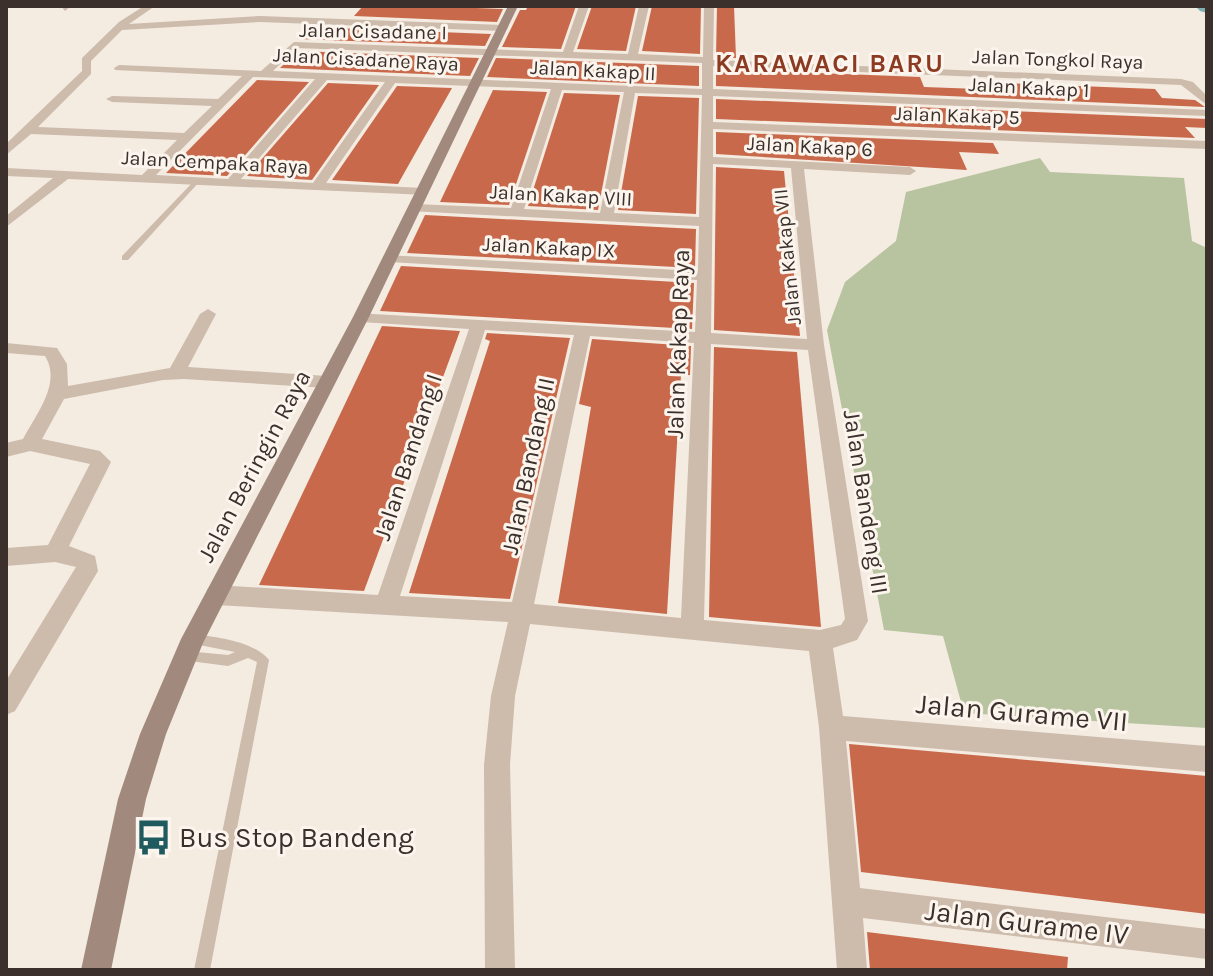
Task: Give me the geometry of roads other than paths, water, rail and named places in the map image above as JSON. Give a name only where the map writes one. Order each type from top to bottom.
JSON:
[{"type":"street","points":[[6,151],[87,72],[86,60],[119,27],[150,6]]},
{"type":"street","name":"Jalan Beringin Raya","points":[[96,970],[132,799],[153,734],[190,647],[361,317],[513,6]]},
{"type":"street","points":[[567,55],[584,6]]},
{"type":"street","points":[[632,57],[644,6]]},
{"type":"street","name":"Jalan Kakap Raya","points":[[692,630],[705,276],[709,6]]},
{"type":"street","points":[[119,27],[260,19],[503,28]]},
{"type":"street","points":[[286,32],[294,21]]},
{"type":"street","points":[[278,44],[294,45]]},
{"type":"street","name":"Jalan Cisadane I","points":[[145,179],[222,103],[294,45],[492,52]]},
{"type":"street","name":"Jalan Tongkol Raya","points":[[492,52],[1181,82],[1189,84],[1204,96]]},
{"type":"street","name":"Jalan Cisadane Raya","points":[[119,68],[477,82]]},
{"type":"street","points":[[920,73],[950,136]]},
{"type":"street","points":[[232,182],[325,75]]},
{"type":"street","points":[[317,187],[393,78]]},
{"type":"street","name":"Jalan Kakap II","points":[[477,82],[706,93]]},
{"type":"street","points":[[516,213],[558,86]]},
{"type":"street","points":[[606,218],[630,89]]},
{"type":"street","name":"Jalan Kakap 1","points":[[706,93],[1207,113]]},
{"type":"street","points":[[112,99],[222,103]]},
{"type":"street","name":"Jalan Kakap 5","points":[[706,125],[1207,145]]},
{"type":"street","points":[[29,130],[186,137]]},
{"type":"street","name":"Jalan Kakap 6","points":[[707,160],[910,171]]},
{"type":"street","name":"Jalan Kakap VII","points":[[797,165],[816,345]]},
{"type":"street","name":"Jalan Cempaka Raya","points":[[6,172],[317,187],[418,200]]},
{"type":"street","points":[[6,223],[65,175]]},
{"type":"street","name":"Jalan Kakap VIII","points":[[418,200],[516,213],[706,222]]},
{"type":"street","name":"Jalan Kakap IX","points":[[390,258],[705,276]]},
{"type":"street","points":[[176,373],[208,314]]},
{"type":"street","points":[[361,317],[816,345]]},
{"type":"street","name":"Jalan Bandang I","points":[[385,606],[479,324]]},
{"type":"street","name":"Jalan Bandang II","points":[[500,970],[494,788],[503,696],[524,613],[583,330]]},
{"type":"street","name":"Jalan Bandeng III","points":[[816,345],[857,621],[849,633],[820,641]]},
{"type":"street","points":[[6,348],[48,350],[57,355],[60,360],[59,394]]},
{"type":"street","points":[[30,444],[52,400],[59,394],[176,373],[327,382]]},
{"type":"street","points":[[6,450],[30,444],[93,456],[101,462],[55,553]]},
{"type":"street","points":[[6,557],[55,553],[87,562],[87,571],[6,703]]},
{"type":"street","points":[[216,595],[524,613],[820,641],[832,727],[852,970]]},
{"type":"street","name":"Jalan Gurame VII","points":[[832,727],[1207,759]]},
{"type":"street","name":"Jalan Gurame IV","points":[[847,901],[1207,944]]},
{"type":"lane","points":[[125,258],[197,181]]},
{"type":"lane","points":[[190,647],[237,645],[246,653],[263,660],[202,970]]},
{"type":"lane","points":[[190,647],[228,661],[246,653]]},
{"type":"place","name":"Bus Stop Bandeng","points":[[153,837]]},
{"type":"district","name":"KARAWACI BARU","points":[[830,63]]}]
